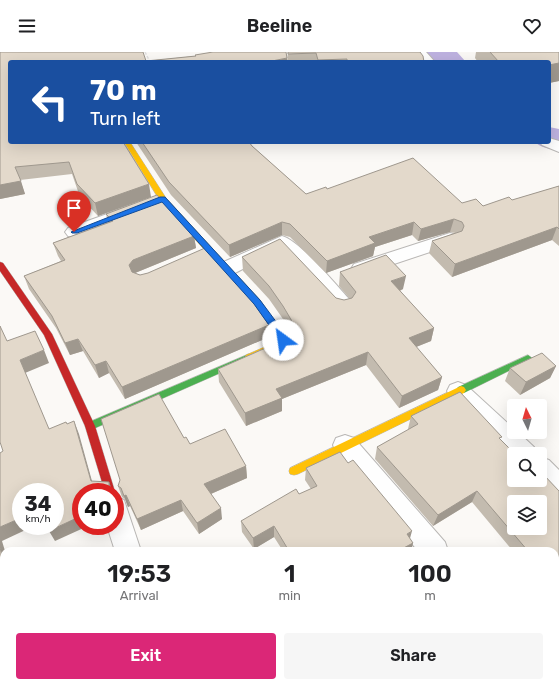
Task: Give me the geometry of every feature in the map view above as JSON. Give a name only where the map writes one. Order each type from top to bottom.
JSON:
[{"type":"street","points":[[418,52],[426,60]]},
{"type":"street","points":[[90,426],[280,344],[283,340],[257,302],[226,269],[201,254],[151,183],[128,144]]},
{"type":"street","points":[[74,232],[163,199]]},
{"type":"street","points":[[226,269],[277,237],[302,260],[335,279],[343,305]]},
{"type":"street","points":[[335,279],[387,259],[450,239]]},
{"type":"street","points":[[0,265],[48,334],[90,426],[107,483]]},
{"type":"street","points":[[294,471],[345,445],[528,358]]},
{"type":"street","points":[[458,391],[518,447]]},
{"type":"street","points":[[345,445],[432,547]]},
{"type":"street","points":[[547,475],[559,486]]},
{"type":"street","points":[[123,535],[127,547]]},
{"type":"building","points":[[0,52],[143,52],[146,60],[8,60],[8,144],[124,144],[149,184],[95,203],[77,184],[69,162],[15,167],[21,181],[0,185]]},
{"type":"building","points":[[213,52],[286,52],[287,58],[277,60],[156,60],[196,56],[195,55]]},
{"type":"building","points":[[288,52],[420,52],[424,60],[318,60],[316,53],[288,54]]},
{"type":"building","points":[[490,52],[559,52],[559,63],[551,65],[551,60],[497,60]]},
{"type":"building","points":[[143,144],[250,144],[306,194],[326,187],[327,189],[413,158],[462,203],[476,199],[483,206],[509,197],[512,200],[559,186],[559,229],[557,227],[455,264],[432,241],[462,231],[464,226],[462,222],[454,219],[421,229],[414,222],[369,237],[375,243],[327,261],[290,224],[282,222],[229,245],[169,182]]},
{"type":"building","points":[[157,195],[194,236],[133,260],[129,265],[132,272],[140,275],[148,273],[205,248],[248,295],[269,325],[122,387],[106,361],[95,365],[78,339],[65,343],[52,316],[24,276],[65,260],[53,243],[113,221],[106,214]]},
{"type":"building","points":[[280,239],[336,298],[344,300],[352,298],[356,292],[340,272],[386,255],[406,276],[391,281],[434,328],[409,338],[442,377],[402,396],[368,352],[276,389],[282,398],[245,413],[218,369],[286,339],[296,328],[269,286],[242,257]]},
{"type":"building","points":[[0,326],[7,341],[35,331],[44,350],[20,360],[49,429],[66,422],[67,424],[74,421],[91,481],[109,483],[72,483],[72,520],[64,524],[64,483],[12,483],[12,522],[0,527],[0,453],[3,451],[0,442]]},
{"type":"building","points":[[542,353],[556,366],[526,382],[510,368]]},
{"type":"building","points":[[460,392],[502,437],[499,438],[508,447],[507,487],[547,487],[547,478],[559,491],[559,547],[525,547],[514,535],[547,535],[547,495],[507,495],[507,526],[477,491],[438,515],[377,447],[418,424],[411,416]]},
{"type":"building","points":[[159,394],[184,438],[186,437],[190,444],[225,429],[246,466],[204,484],[221,508],[197,523],[181,500],[137,519],[126,495],[124,496],[124,483],[119,483],[120,480],[101,419]]},
{"type":"building","points":[[340,452],[348,463],[353,460],[412,531],[407,534],[413,543],[406,547],[287,547],[274,526],[253,538],[241,521],[296,489],[299,494],[317,486],[306,468]]},
{"type":"waterway","points":[[440,52],[449,60]]},
{"type":"waterway","points":[[551,138],[559,141]]},
{"type":"traffic: fast","points":[[90,426],[249,357]]},
{"type":"traffic: fast","points":[[461,390],[528,358]]},
{"type":"traffic: slow","points":[[128,144],[163,199],[257,302],[283,340],[277,345],[249,357]]},
{"type":"traffic: slow","points":[[294,471],[461,390]]},
{"type":"traffic: jam","points":[[0,265],[48,334],[90,426],[107,483]]},
{"type":"route","points":[[74,232],[163,199],[257,302],[283,340]]}]
